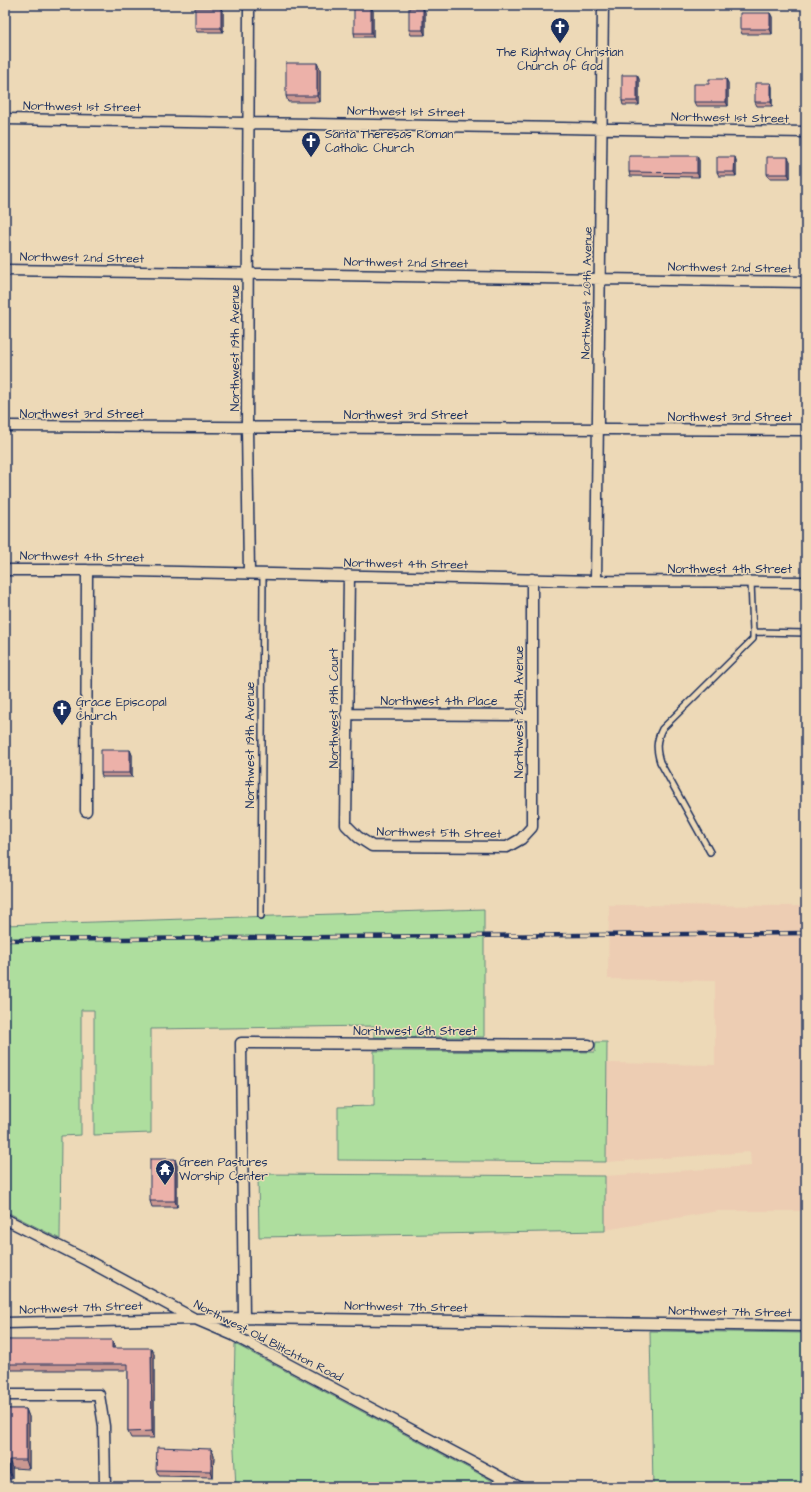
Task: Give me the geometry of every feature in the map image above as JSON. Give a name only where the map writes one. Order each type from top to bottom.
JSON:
[{"type":"street","name":"Northwest 19th Avenue","points":[[249,5],[249,573]]},
{"type":"street","name":"Northwest 20th Avenue","points":[[596,581],[603,5]]},
{"type":"street","name":"Northwest 1st Street","points":[[5,119],[806,132]]},
{"type":"street","name":"Northwest 2nd Street","points":[[5,270],[806,282]]},
{"type":"street","name":"Northwest 3rd Street","points":[[5,426],[806,430]]},
{"type":"street","name":"Northwest 4th Street","points":[[5,570],[249,573],[596,581],[806,582]]},
{"type":"street","points":[[86,811],[87,570]]},
{"type":"street","name":"Northwest 19th Court","points":[[349,575],[346,714],[346,824],[358,837]]},
{"type":"street","name":"Northwest 20th Avenue","points":[[521,840],[532,827],[532,579]]},
{"type":"street","name":"Northwest 4th Place","points":[[346,714],[532,715]]},
{"type":"street","name":"Northwest 5th Street","points":[[358,837],[372,846],[507,847],[521,840]]},
{"type":"street","name":"Northwest 6th Street","points":[[244,1318],[241,1044],[590,1045]]},
{"type":"street","name":"Northwest Old Blitchton Road","points":[[5,1219],[88,1261],[193,1318],[233,1335],[519,1487]]},
{"type":"street","points":[[233,1335],[244,1318]]},
{"type":"street","name":"Northwest 7th Street","points":[[5,1323],[244,1318],[806,1326]]},
{"type":"street","points":[[5,1395],[99,1395],[104,1426],[105,1487]]},
{"type":"lane","name":"Northwest 19th Avenue","points":[[262,916],[263,574]]},
{"type":"lane","points":[[710,852],[660,762],[657,751],[657,739],[662,729],[753,639],[751,582]]},
{"type":"lane","points":[[753,632],[806,633]]},
{"type":"shaded area","points":[[609,905],[806,906],[806,1211],[718,1211],[605,1230],[605,1176],[751,1166],[750,1152],[606,1162],[607,1063],[715,1065],[715,981],[608,979]]},
{"type":"green space","points":[[484,909],[484,1037],[374,1037],[374,1026],[151,1029],[151,1133],[94,1135],[94,1010],[81,1010],[81,1135],[61,1136],[60,1239],[5,1211],[5,925]]},
{"type":"green space","points":[[596,1042],[607,1042],[606,1162],[338,1160],[338,1107],[374,1106],[374,1051],[595,1052]]},
{"type":"green space","points":[[258,1174],[605,1176],[605,1231],[259,1237]]},
{"type":"green space","points":[[650,1331],[806,1333],[806,1487],[653,1487]]},
{"type":"green space","points":[[235,1344],[504,1487],[236,1487],[233,1431]]},
{"type":"building","points":[[354,7],[371,7],[371,33],[354,33]]},
{"type":"building","points":[[195,8],[221,8],[221,28],[195,28]]},
{"type":"building","points":[[409,8],[423,8],[423,30],[409,30]]},
{"type":"building","points":[[740,13],[770,13],[770,29],[740,29]]},
{"type":"building","points":[[286,63],[317,63],[317,96],[286,96]]},
{"type":"building","points":[[622,75],[637,75],[637,101],[622,101]]},
{"type":"building","points":[[709,79],[726,79],[726,102],[694,102],[694,84],[709,84]]},
{"type":"building","points":[[755,83],[771,83],[771,102],[755,102]]},
{"type":"building","points":[[629,156],[697,156],[697,173],[629,172]]},
{"type":"building","points":[[717,157],[735,157],[734,172],[717,172]]},
{"type":"building","points":[[767,157],[788,157],[788,174],[767,174]]},
{"type":"building","points":[[101,750],[130,750],[130,773],[101,773]]},
{"type":"building","name":"Green Pastures Worship Center","points":[[150,1159],[175,1159],[175,1201],[150,1201]]},
{"type":"building","points":[[5,1340],[112,1340],[112,1348],[151,1348],[152,1431],[128,1432],[128,1364],[5,1364]]},
{"type":"building","points":[[5,1409],[26,1409],[26,1460],[9,1460],[9,1471],[5,1471]]},
{"type":"building","points":[[157,1447],[211,1449],[211,1471],[156,1470]]},
{"type":"railway","points":[[5,940],[806,933]]},
{"type":"place","name":"The Rightway Christian Church of God","points":[[560,44]]},
{"type":"place","name":"Santa Theresas Roman Catholic Church","points":[[311,158]]},
{"type":"place","name":"Grace Episcopal Church","points":[[62,726]]},
{"type":"place","name":"Green Pastures Worship Center","points":[[165,1186]]}]
